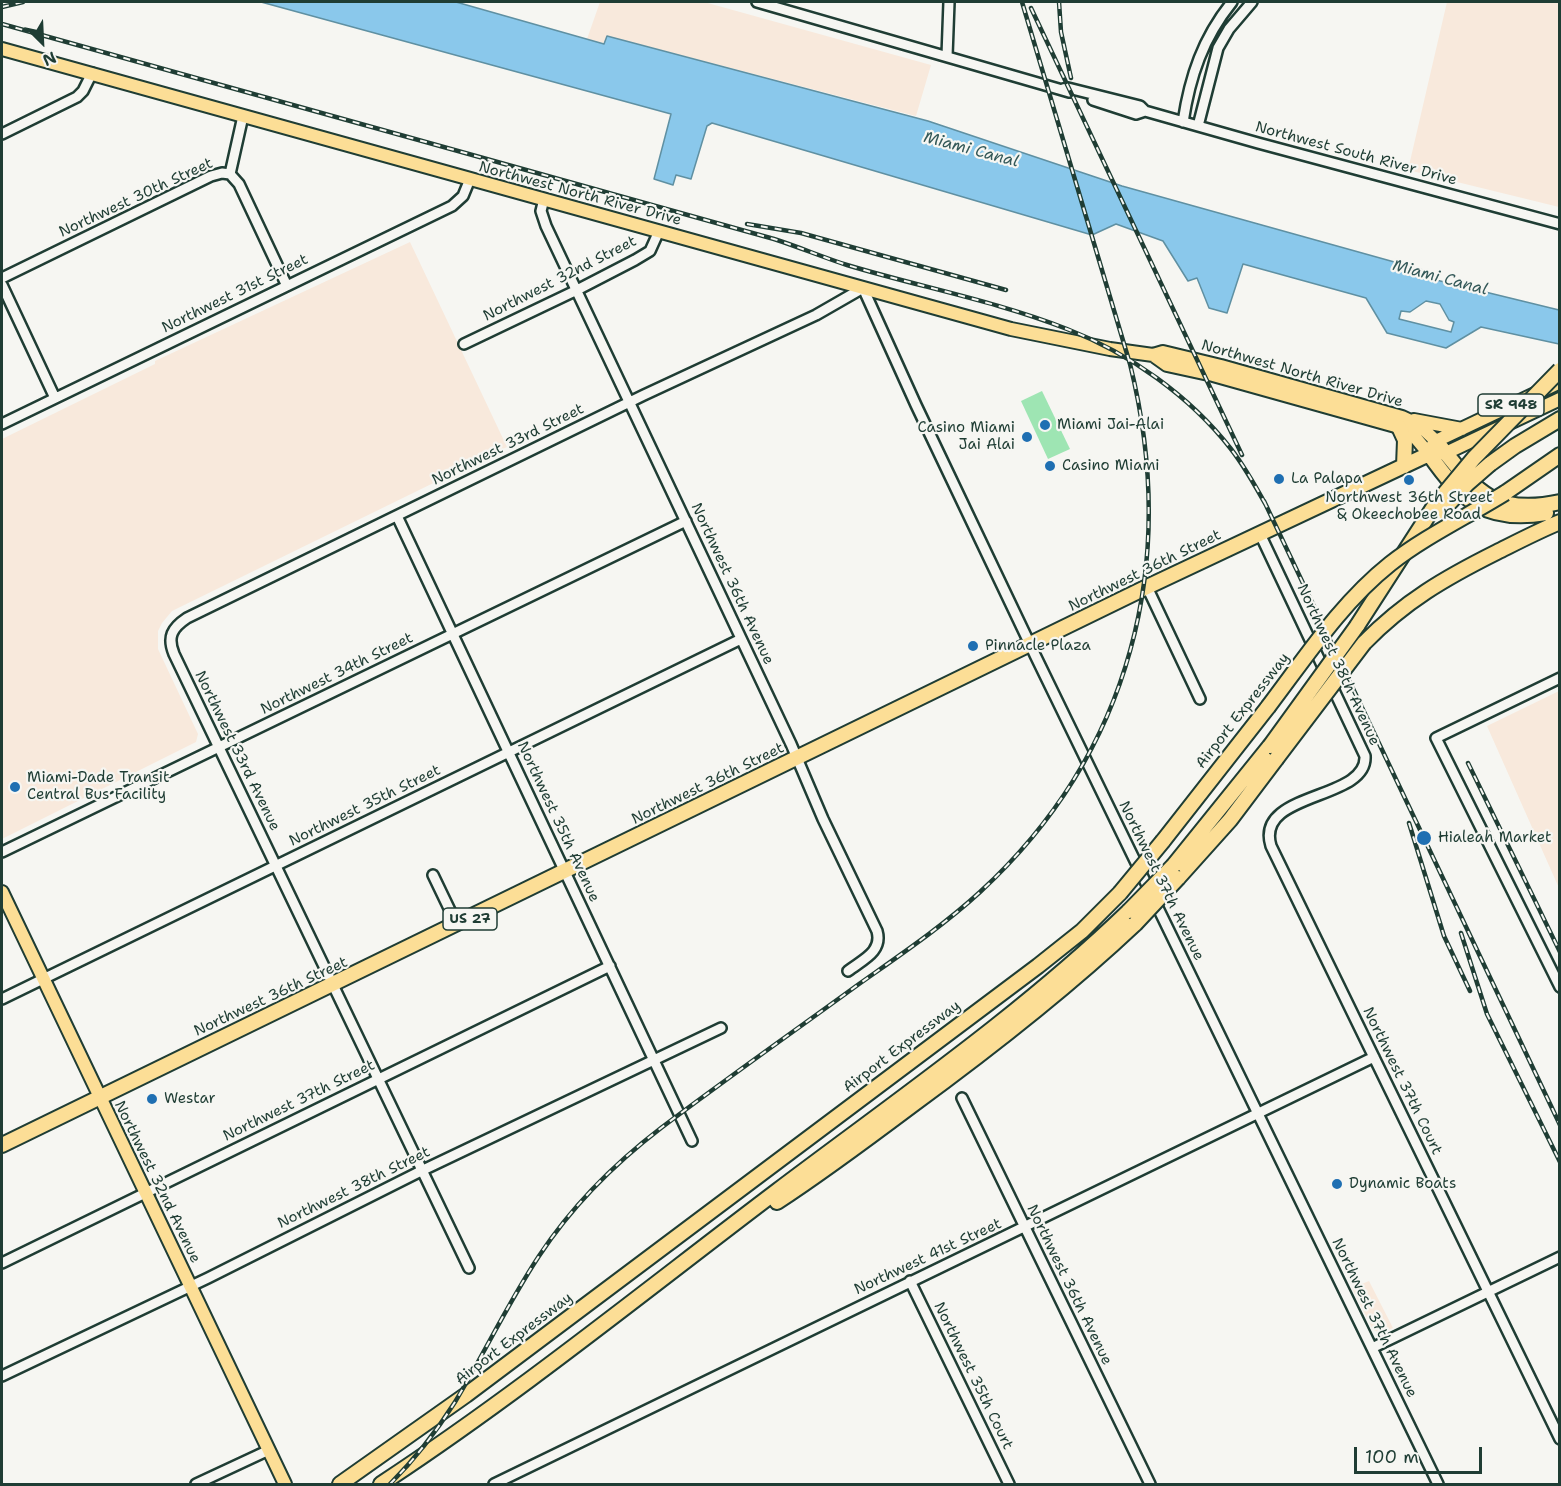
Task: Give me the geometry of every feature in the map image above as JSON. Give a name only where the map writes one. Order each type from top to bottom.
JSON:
[{"type":"highway","points":[[1273,753],[1419,532],[1474,458],[1560,370]]},
{"type":"highway","points":[[1439,508],[1490,464],[1560,419]]},
{"type":"highway","points":[[1404,466],[1405,424]]},
{"type":"highway","points":[[1560,502],[1529,506],[1498,501],[1483,493],[1464,477],[1436,441],[1429,454],[1458,491],[1488,510],[1506,515],[1526,516],[1560,511]]},
{"type":"highway","name":"Northwest 36th Street","points":[[2,1145],[333,986],[1147,587],[1429,454]]},
{"type":"highway","name":"Airport Expressway","points":[[340,1485],[457,1402],[1082,931],[1120,893],[1163,841],[1344,608],[1368,583],[1405,553],[1505,494],[1559,455]]},
{"type":"highway","points":[[1505,494],[1560,465]]},
{"type":"highway","points":[[381,1485],[478,1418],[1009,1015],[1092,946],[1132,917],[1176,872],[1364,643],[1406,604],[1435,584],[1560,522]]},
{"type":"main road","name":"Northwest North River Drive","points":[[2,49],[863,288],[1033,333],[1153,356],[1167,365],[1321,399],[1424,429],[1436,441]]},
{"type":"main road","name":"SR 948","points":[[1436,441],[1560,382]]},
{"type":"main road","name":"Northwest 36th Street","points":[[1429,454],[1446,453],[1560,399]]},
{"type":"main road","name":"Northwest North River Drive","points":[[1405,424],[1429,454]]},
{"type":"main road","points":[[1405,424],[1462,429]]},
{"type":"main road","name":"Northwest 32nd Avenue","points":[[2,892],[285,1485]]},
{"type":"street","name":"Northwest South River Drive","points":[[757,2],[1063,89],[1136,114],[1145,111],[1560,224]]},
{"type":"street","points":[[947,56],[949,2]]},
{"type":"street","points":[[1183,122],[1204,43],[1216,22],[1232,2]]},
{"type":"street","points":[[1198,126],[1218,48],[1249,2]]},
{"type":"street","points":[[2,135],[77,97],[83,91],[92,73]]},
{"type":"street","name":"Northwest 30th Street","points":[[2,278],[211,176],[222,173],[230,174],[243,116]]},
{"type":"street","points":[[230,174],[239,184],[287,286]]},
{"type":"street","name":"Northwest 31st Street","points":[[2,424],[452,206],[463,196],[470,179]]},
{"type":"street","name":"Northwest 36th Avenue","points":[[544,199],[541,212],[543,219],[877,931],[879,941],[876,949],[848,971]]},
{"type":"street","name":"Northwest 32nd Street","points":[[464,344],[577,290],[650,251],[659,231]]},
{"type":"street","points":[[2,285],[55,398]]},
{"type":"street","name":"Northwest 33rd Street","points":[[171,634],[178,624],[187,618],[816,315],[863,288]]},
{"type":"street","name":"Northwest 37th Avenue","points":[[863,288],[1030,645],[1438,1485]]},
{"type":"street","name":"Northwest 35th Avenue","points":[[397,516],[692,1141]]},
{"type":"street","name":"Northwest 34th Street","points":[[2,852],[686,521]]},
{"type":"street","name":"Northwest 38th Avenue","points":[[1260,534],[1365,756],[1364,767],[1354,778],[1283,812],[1273,821],[1269,831]]},
{"type":"street","points":[[1147,587],[1200,699]]},
{"type":"street","name":"Northwest 33rd Avenue","points":[[171,634],[174,654],[469,1268]]},
{"type":"street","name":"Northwest 35th Street","points":[[2,999],[741,639]]},
{"type":"street","points":[[1560,678],[1436,738],[1556,970],[1560,987]]},
{"type":"street","name":"Northwest 37th Court","points":[[1269,831],[1271,846],[1560,1440]]},
{"type":"street","points":[[433,875],[457,925]]},
{"type":"street","name":"Northwest 37th Street","points":[[2,1263],[610,966]]},
{"type":"street","name":"Northwest 38th Street","points":[[2,1376],[421,1171],[721,1028]]},
{"type":"street","name":"Northwest 41st Street","points":[[494,1485],[1374,1057]]},
{"type":"street","name":"Northwest 36th Avenue","points":[[962,1098],[1150,1485]]},
{"type":"street","points":[[1372,1348],[1560,1257]]},
{"type":"street","name":"Northwest 35th Court","points":[[910,1281],[1009,1485]]},
{"type":"street","points":[[196,1485],[269,1450]]},
{"type":"shaded area","points":[[600,2],[704,2],[931,65],[916,116],[607,36],[604,43],[587,39]]},
{"type":"shaded area","points":[[1447,2],[1559,2],[1559,207],[1408,170]]},
{"type":"shaded area","name":"Miami-Dade Transit Central Bus Facility","points":[[410,242],[507,447],[172,611],[158,631],[158,649],[198,734],[196,742],[2,839],[2,439],[155,364],[155,361]]},
{"type":"shaded area","points":[[1559,691],[1559,888],[1487,726]]},
{"type":"shaded area","points":[[1369,1281],[1393,1328],[1381,1333],[1373,1330],[1352,1288]]},
{"type":"green space","name":"Miami Jai-Alai","points":[[1042,391],[1070,449],[1048,459],[1021,401]]},
{"type":"water","name":"Miami Canal","points":[[261,2],[456,2],[604,44],[607,36],[928,121],[1122,186],[1423,270],[1428,278],[1559,310],[1559,344],[1481,327],[1446,348],[1387,333],[1366,298],[1243,264],[1227,313],[1209,308],[1197,278],[1188,281],[1163,241],[1116,224],[1092,235],[712,123],[707,126],[691,179],[676,175],[673,185],[654,179],[671,114]],"holes":[[[1426,301],[1440,304],[1449,320],[1454,322],[1451,332],[1399,319],[1401,311],[1410,312]]]},
{"type":"railway","points":[[2,7],[23,2]]},
{"type":"railway","points":[[390,1484],[417,1455],[455,1402],[539,1256],[580,1203],[627,1156],[661,1128],[921,940],[980,892],[1032,837],[1074,778],[1107,716],[1130,650],[1144,581],[1149,510],[1144,438],[1130,364],[1022,2]]},
{"type":"railway","points":[[1059,2],[1061,32],[1071,78]]},
{"type":"railway","points":[[1031,8],[1242,455]]},
{"type":"railway","points":[[2,24],[774,239],[847,265],[985,302],[1067,329],[1113,350],[1157,378],[1197,411],[1236,456],[1267,507]]},
{"type":"railway","points":[[747,224],[801,233],[1006,290]]},
{"type":"railway","points":[[1264,501],[1560,1125]]},
{"type":"railway","points":[[1468,763],[1560,952]]},
{"type":"railway","points":[[1409,823],[1444,936],[1470,991]]},
{"type":"railway","points":[[1461,933],[1487,1014],[1560,1162]]},
{"type":"place","name":"Miami Jai-Alai","points":[[1045,425]]},
{"type":"place","name":"Casino Miami Jai Alai","points":[[1027,437]]},
{"type":"place","name":"Casino Miami","points":[[1050,466]]},
{"type":"place","name":"La Palapa","points":[[1279,479]]},
{"type":"place","name":"Northwest 36th Street & Okeechobee Road","points":[[1409,480]]},
{"type":"place","name":"Pinnacle Plaza","points":[[973,646]]},
{"type":"place","name":"Miami-Dade Transit Central Bus Facility","points":[[15,787]]},
{"type":"place","name":"Hialeah Market","points":[[1424,838]]},
{"type":"place","name":"Westar","points":[[152,1099]]},
{"type":"place","name":"Dynamic Boats","points":[[1337,1184]]}]
